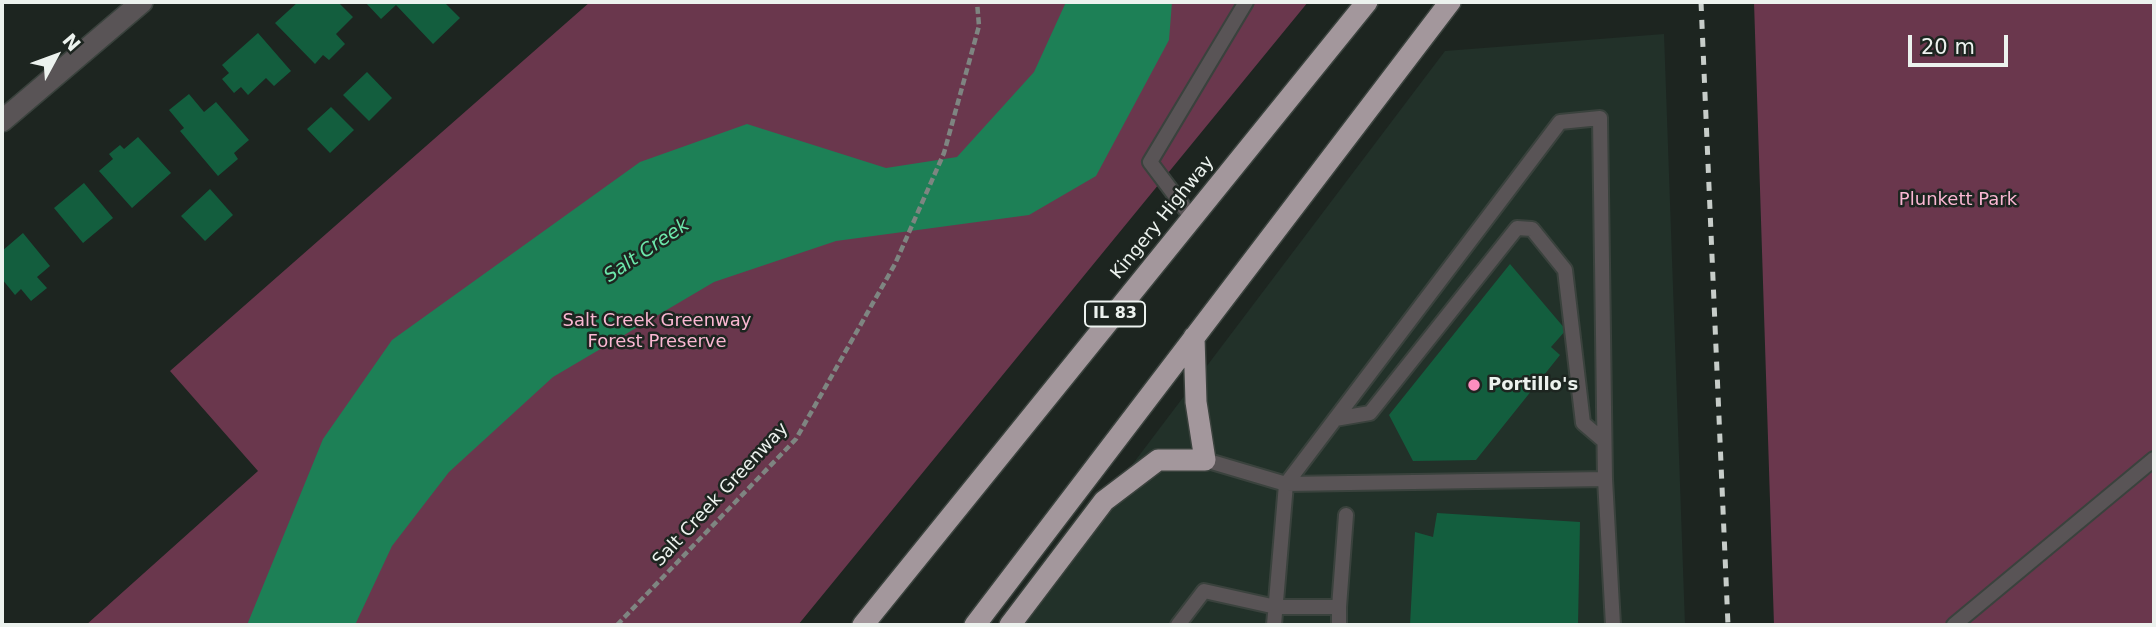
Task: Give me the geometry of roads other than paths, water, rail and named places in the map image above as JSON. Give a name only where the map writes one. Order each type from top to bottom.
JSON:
[{"type":"highway","name":"Kingery Highway","points":[[863,625],[1367,2]]},
{"type":"highway","points":[[975,625],[1450,2]]},
{"type":"highway","points":[[1010,625],[1104,500],[1158,460],[1205,460],[1196,402],[1195,337]]},
{"type":"street","points":[[2,121],[142,2]]},
{"type":"lane","points":[[1192,218],[1150,162],[1246,2]]},
{"type":"lane","points":[[1274,625],[1286,484],[1560,122],[1600,118],[1604,441],[1613,625]]},
{"type":"lane","points":[[1335,419],[1370,413],[1517,228],[1532,229],[1565,270],[1583,423],[1604,441]]},
{"type":"lane","points":[[1954,625],[2154,459]]},
{"type":"lane","points":[[1205,460],[1286,484],[1605,479]]},
{"type":"lane","points":[[1339,625],[1346,515]]},
{"type":"lane","points":[[1178,625],[1204,591],[1276,607],[1339,607]]},
{"type":"water","name":"Salt Creek","points":[[1066,2],[1172,2],[1169,40],[1096,176],[1029,215],[836,241],[714,282],[553,377],[449,472],[392,546],[355,625],[247,625],[323,439],[392,340],[640,162],[747,124],[886,168],[957,157],[1034,72]]},
{"type":"railway","points":[[1701,2],[1728,625]]},
{"type":"place","name":"Portillo's","points":[[1474,385]]},
{"type":"park label","name":"Plunkett Park","points":[[1958,200]]},
{"type":"park label","name":"Salt Creek Greenway Forest Preserve","points":[[657,331]]}]
